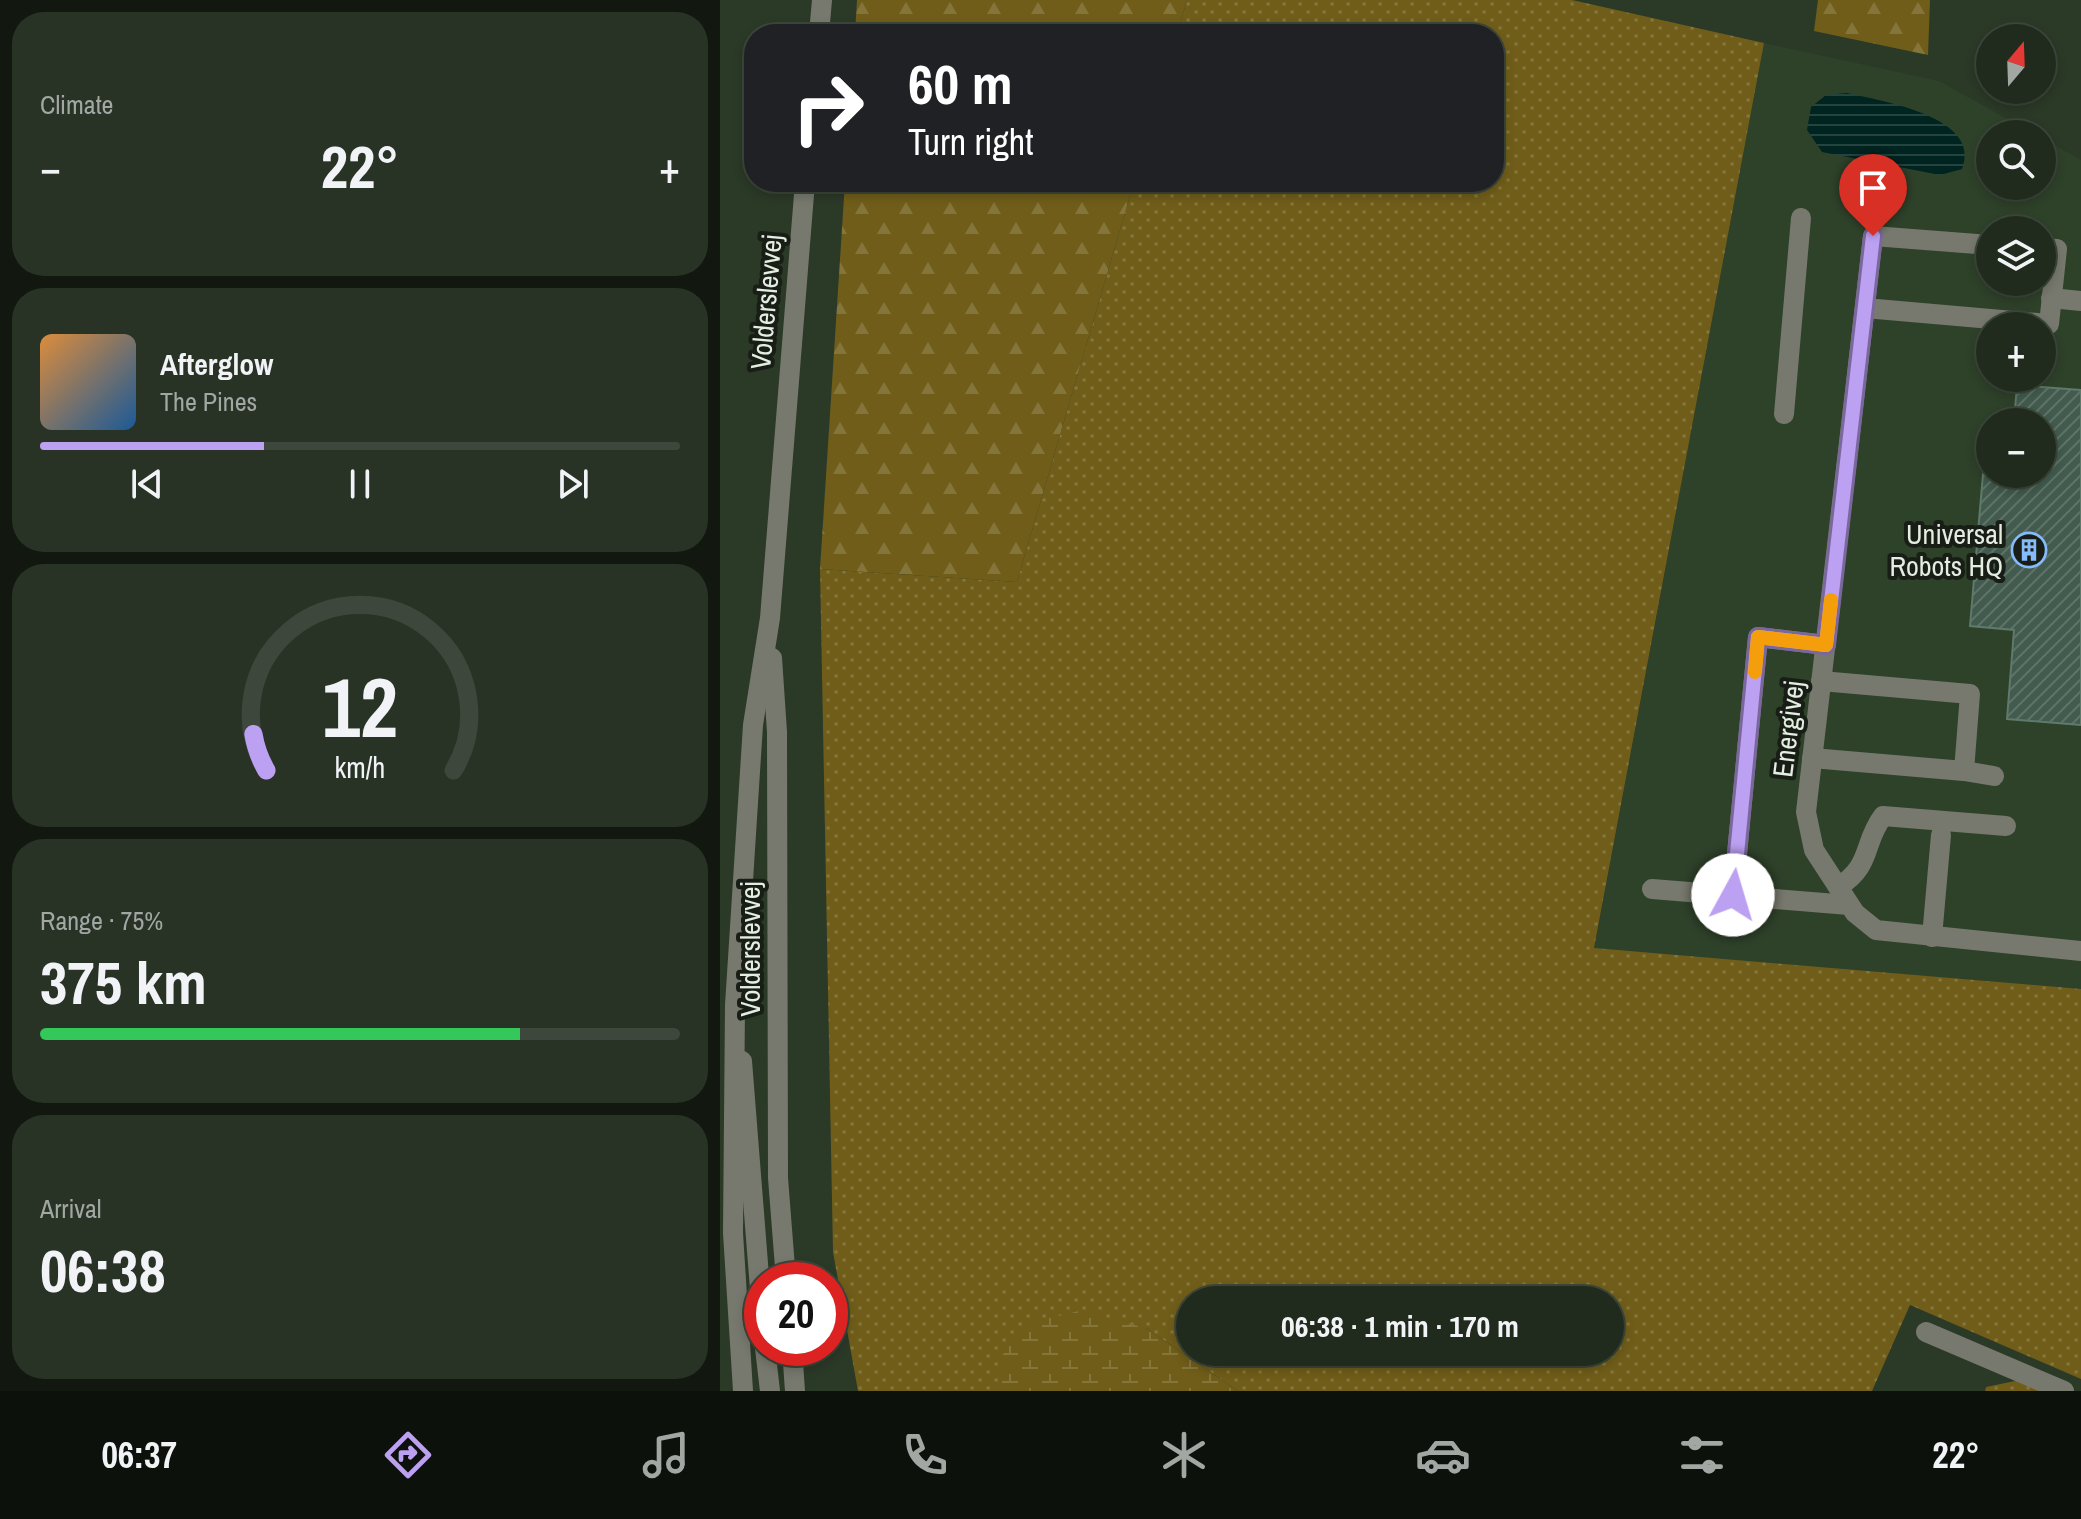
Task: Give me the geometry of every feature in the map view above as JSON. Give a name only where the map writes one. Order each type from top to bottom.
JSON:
[{"type":"street","points":[[820,24],[822,0]]},
{"type":"street","name":"Volderslevvej","points":[[743,1391],[733,1233],[735,1005],[753,725],[770,618],[804,192]]},
{"type":"street","points":[[1784,414],[1801,218]]},
{"type":"street","name":"Energivej","points":[[1976,244],[1873,236],[1806,812],[1814,850],[1844,896],[1876,930],[2081,951]]},
{"type":"street","points":[[1865,308],[2049,324],[2051,298],[2081,301]]},
{"type":"street","name":"Volderslevvej","points":[[770,618],[777,732],[778,1178],[785,1262]]},
{"type":"street","points":[[1733,895],[1758,637],[1826,645]]},
{"type":"street","points":[[1821,681],[1970,694],[1964,771]]},
{"type":"street","points":[[1812,758],[1994,776]]},
{"type":"street","points":[[1652,889],[1733,895],[1844,896],[1868,855],[1872,830],[1883,816],[2006,826]]},
{"type":"street","points":[[1932,937],[1941,835]]},
{"type":"street","points":[[735,1005],[748,1097],[757,1262]]},
{"type":"street","points":[[1926,1332],[2064,1391]]},
{"type":"street","points":[[767,1366],[770,1391]]},
{"type":"street","points":[[793,1366],[795,1391]]},
{"type":"shaded area","points":[[1764,43],[1939,81],[2010,120],[1976,120],[1976,200],[2056,200],[2056,146],[2081,160],[2081,989],[1594,949]]},
{"type":"green space","points":[[857,0],[1187,0],[1180,24],[856,24]]},
{"type":"green space","points":[[1187,0],[1572,0],[1764,43],[1594,948],[2081,989],[2081,1379],[1910,1305],[1872,1391],[1238,1391],[1201,1366],[1624,1366],[1624,1286],[1176,1286],[1176,1349],[1146,1328],[999,1360],[999,1391],[858,1391],[848,1335],[848,1262],[835,1262],[833,1252],[820,569],[1017,582],[1131,192],[1504,192],[1504,24],[1180,24]]},
{"type":"green space","points":[[1818,0],[1930,0],[1928,55],[1814,31]]},
{"type":"green space","points":[[844,192],[1131,192],[1017,582],[820,569]]},
{"type":"green space","points":[[1079,1311],[1146,1328],[1176,1349],[1176,1366],[1201,1366],[1238,1391],[999,1391],[999,1360],[1025,1324]]},
{"type":"green space","points":[[2020,1380],[2043,1391],[1985,1391],[1986,1387]]},
{"type":"water","points":[[1847,93],[1926,114],[1944,124],[1958,136],[1965,151],[1962,169],[1940,175],[1822,152],[1807,130],[1811,107],[1826,95]]},
{"type":"building","name":"Universal Robots HQ","points":[[2056,388],[2081,390],[2081,725],[2007,719],[2014,630],[1970,626],[1982,488],[2056,488],[2056,408],[2015,408],[2016,392],[2056,392]]},
{"type":"slow traffic","points":[[1755,672],[1758,637],[1826,645],[1831,600]]},
{"type":"place","name":"Universal Robots HQ","points":[[2029,550]]},
{"type":"route","points":[[1733,895],[1758,637],[1826,645],[1873,236]]}]
